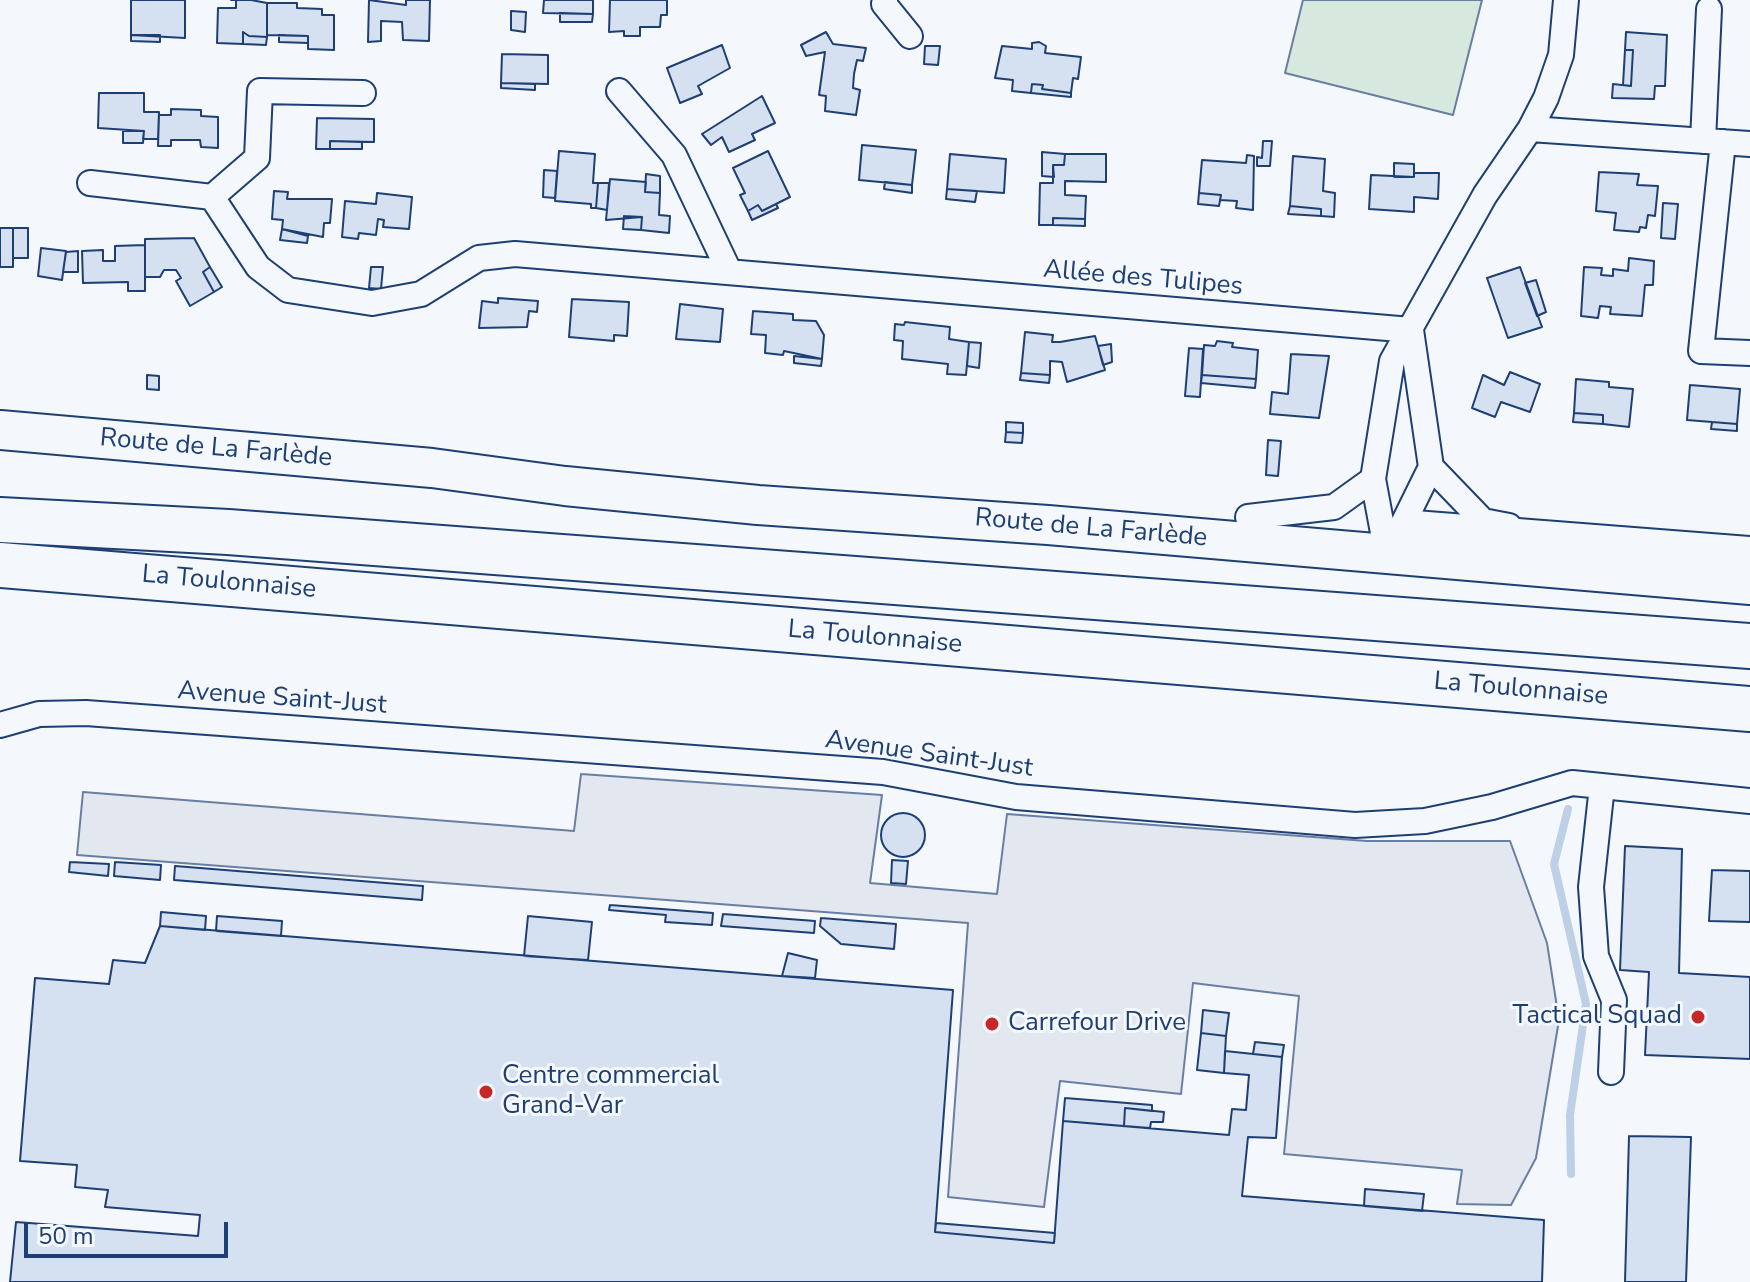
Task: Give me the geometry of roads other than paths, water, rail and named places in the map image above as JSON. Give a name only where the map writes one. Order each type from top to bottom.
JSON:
[{"type":"highway","name":"La Toulonnaise","points":[[0,520],[243,533],[1750,646]]},
{"type":"highway","name":"La Toulonnaise","points":[[0,565],[1750,709]]},
{"type":"highway","points":[[0,589],[443,603]]},
{"type":"main road","name":"Route de La Farlède","points":[[0,430],[432,468],[565,486],[758,505],[1597,545],[1750,556]]},
{"type":"main road","name":"Route de La Farlède","points":[[432,468],[567,471],[959,494],[1248,517],[1750,585]]},
{"type":"street","points":[[885,0],[910,36]]},
{"type":"street","points":[[1391,536],[1373,479],[1392,361],[1485,195],[1530,129],[1561,55],[1566,0]]},
{"type":"street","points":[[1709,9],[1713,141],[1701,351],[1750,353]]},
{"type":"street","points":[[90,183],[212,197],[257,158],[260,91],[363,93]]},
{"type":"street","points":[[619,91],[674,155],[729,271]]},
{"type":"street","points":[[1530,129],[1750,144]]},
{"type":"street","name":"Allée des Tulipes","points":[[212,197],[258,267],[288,290],[372,303],[421,294],[479,258],[515,254],[1411,330]]},
{"type":"street","points":[[1411,330],[1431,467],[1483,521],[1597,545]]},
{"type":"street","points":[[1391,536],[1431,467]]},
{"type":"street","points":[[1248,517],[1334,507],[1373,479]]},
{"type":"street","name":"Avenue Saint-Just","points":[[0,725],[39,714],[86,713],[883,772],[1016,797],[1355,825],[1425,821],[1492,807],[1572,783],[1750,801]]},
{"type":"street","points":[[1602,786],[1591,887],[1596,956],[1614,1000],[1611,1072]]},
{"type":"waterway","points":[[1568,809],[1554,864],[1586,1004],[1570,1115],[1571,1174]]},
{"type":"place","name":"Tactical Squad","points":[[1698,1017]]},
{"type":"place","name":"Carrefour Drive","points":[[992,1024]]},
{"type":"place","name":"Centre commercial Grand-Var","points":[[486,1092]]}]
